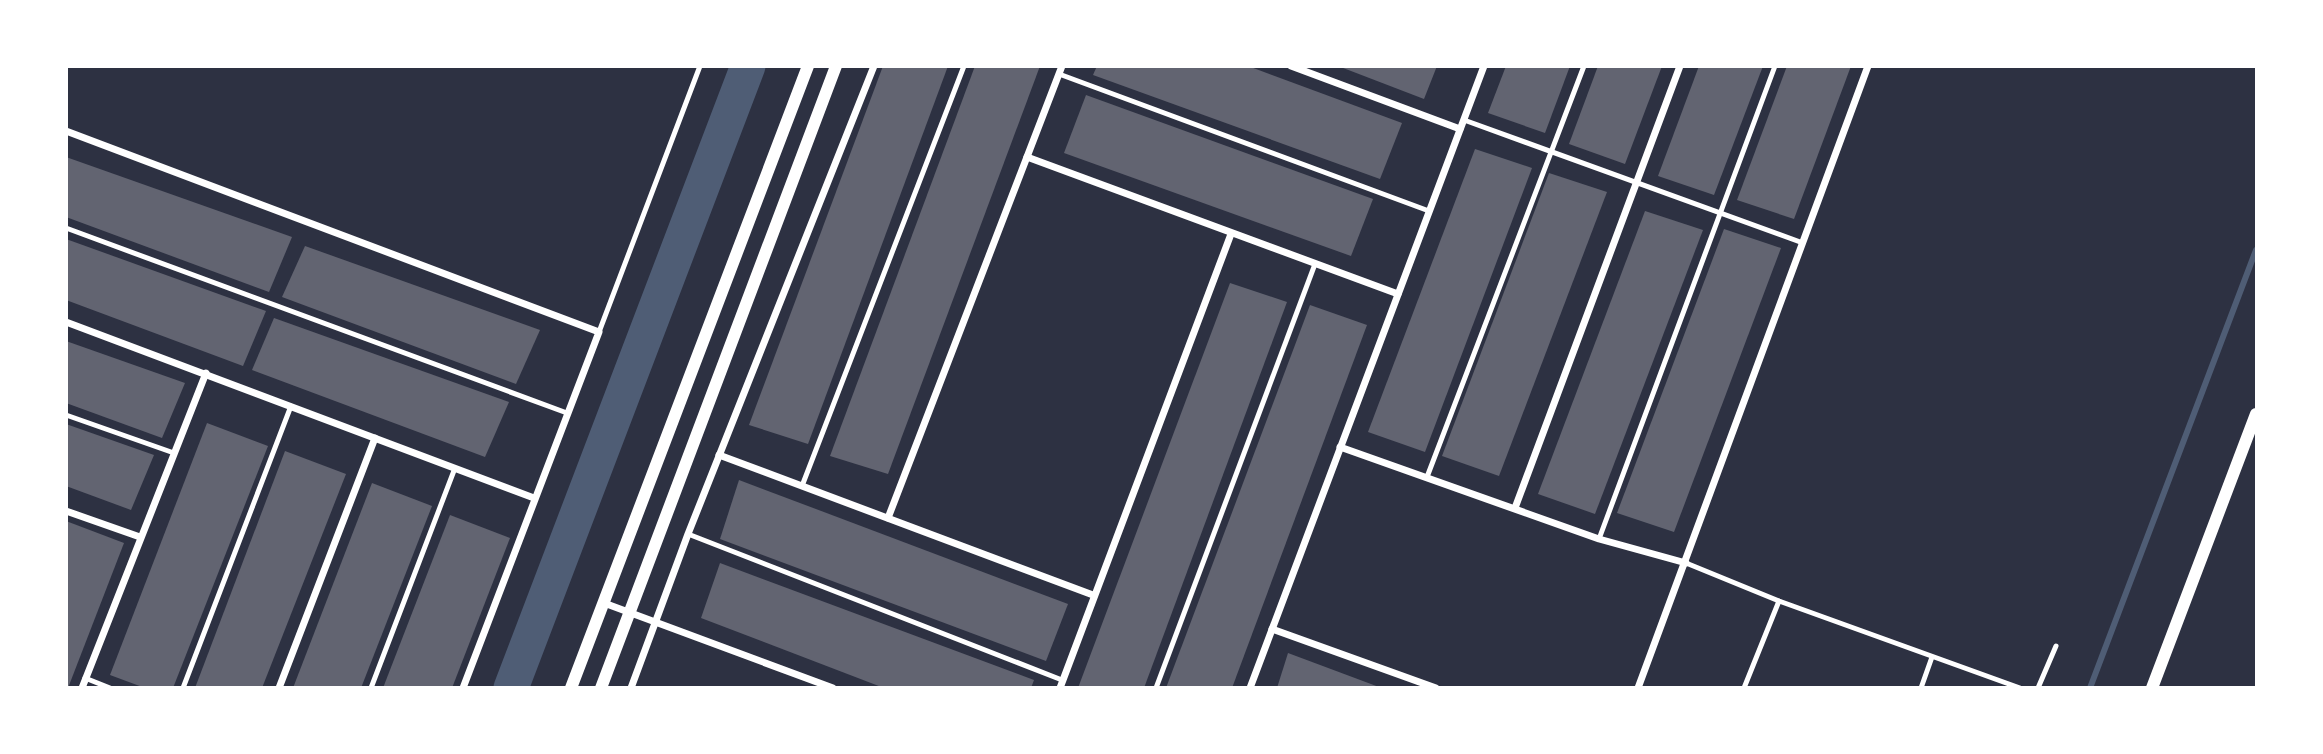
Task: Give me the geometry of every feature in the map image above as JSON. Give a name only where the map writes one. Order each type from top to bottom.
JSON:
[{"type":"street","points":[[571,688],[808,66]]},
{"type":"street","points":[[601,688],[836,66]]},
{"type":"street","points":[[631,688],[688,534],[873,66]]},
{"type":"street","points":[[1291,66],[1461,129]]},
{"type":"street","points":[[1251,688],[1484,66]]},
{"type":"street","points":[[1515,508],[1680,66]]},
{"type":"street","points":[[1639,688],[1868,66]]},
{"type":"street","points":[[888,518],[1061,70]]},
{"type":"street","points":[[66,131],[599,332],[463,688]]},
{"type":"street","points":[[1027,157],[1398,294]]},
{"type":"street","points":[[1061,684],[1231,234]]},
{"type":"street","points":[[66,322],[534,498]]},
{"type":"street","points":[[82,688],[206,373]]},
{"type":"street","points":[[2152,688],[2256,414]]},
{"type":"street","points":[[279,688],[375,438]]},
{"type":"street","points":[[1340,447],[1598,539],[1686,563]]},
{"type":"street","points":[[719,455],[1093,594]]},
{"type":"street","points":[[66,511],[140,537]]},
{"type":"street","points":[[604,603],[833,688]]},
{"type":"street","points":[[1272,629],[1436,688]]},
{"type":"lane","points":[[599,332],[700,66]]},
{"type":"lane","points":[[802,486],[964,66]]},
{"type":"lane","points":[[1427,477],[1584,66]]},
{"type":"lane","points":[[1598,539],[1775,66]]},
{"type":"lane","points":[[1061,70],[1429,211]]},
{"type":"lane","points":[[1464,120],[1803,243]]},
{"type":"lane","points":[[66,228],[567,413]]},
{"type":"lane","points":[[1156,688],[1315,264]]},
{"type":"lane","points":[[183,688],[291,406]]},
{"type":"lane","points":[[66,415],[174,453]]},
{"type":"lane","points":[[372,688],[455,468]]},
{"type":"lane","points":[[688,534],[1061,684]]},
{"type":"lane","points":[[1686,563],[1779,601],[2020,688]]},
{"type":"lane","points":[[1744,688],[1779,601]]},
{"type":"lane","points":[[2038,688],[2056,646]]},
{"type":"lane","points":[[1921,688],[1932,657]]},
{"type":"lane","points":[[85,678],[110,688]]},
{"type":"building","points":[[883,66],[948,66],[808,444],[749,425]]},
{"type":"building","points":[[975,66],[1040,66],[888,474],[830,456]]},
{"type":"building","points":[[1097,66],[1248,66],[1402,123],[1380,179],[1093,75]]},
{"type":"building","points":[[1338,66],[1437,66],[1424,99]]},
{"type":"building","points":[[1506,66],[1570,66],[1545,133],[1488,113]]},
{"type":"building","points":[[1598,66],[1662,66],[1625,164],[1569,144]]},
{"type":"building","points":[[1699,66],[1763,66],[1714,195],[1658,176]]},
{"type":"building","points":[[1787,66],[1851,66],[1794,219],[1737,200]]},
{"type":"building","points":[[1086,95],[1373,199],[1351,256],[1064,153]]},
{"type":"building","points":[[1475,149],[1532,168],[1425,452],[1368,432]]},
{"type":"building","points":[[66,157],[292,237],[269,292],[66,217]]},
{"type":"building","points":[[1549,173],[1607,192],[1499,476],[1442,456]]},
{"type":"building","points":[[1645,211],[1703,230],[1595,514],[1538,494]]},
{"type":"building","points":[[1724,229],[1781,248],[1674,532],[1617,513]]},
{"type":"building","points":[[66,239],[266,311],[243,366],[66,300]]},
{"type":"building","points":[[305,246],[540,330],[516,384],[282,297]]},
{"type":"building","points":[[1230,283],[1287,302],[1144,688],[1078,688]]},
{"type":"building","points":[[1310,305],[1367,325],[1232,688],[1166,688]]},
{"type":"building","points":[[274,318],[509,402],[485,457],[252,370]]},
{"type":"building","points":[[66,341],[185,383],[162,438],[66,403]]},
{"type":"building","points":[[207,423],[268,446],[173,688],[145,688],[110,675]]},
{"type":"building","points":[[66,424],[154,455],[131,510],[66,486]]},
{"type":"building","points":[[285,451],[346,474],[262,688],[195,688]]},
{"type":"building","points":[[739,480],[1068,604],[1046,661],[720,539]]},
{"type":"building","points":[[372,483],[432,506],[361,688],[293,688]]},
{"type":"building","points":[[450,515],[510,538],[452,688],[383,688]]},
{"type":"building","points":[[66,521],[124,543],[68,688],[66,688]]},
{"type":"building","points":[[720,563],[1034,680],[1031,688],[884,688],[701,618]]},
{"type":"building","points":[[1288,653],[1379,687],[1379,688],[1277,688]]},
{"type":"waterway","points":[[511,688],[748,66]]},
{"type":"waterway","points":[[2090,688],[2256,250]]}]
